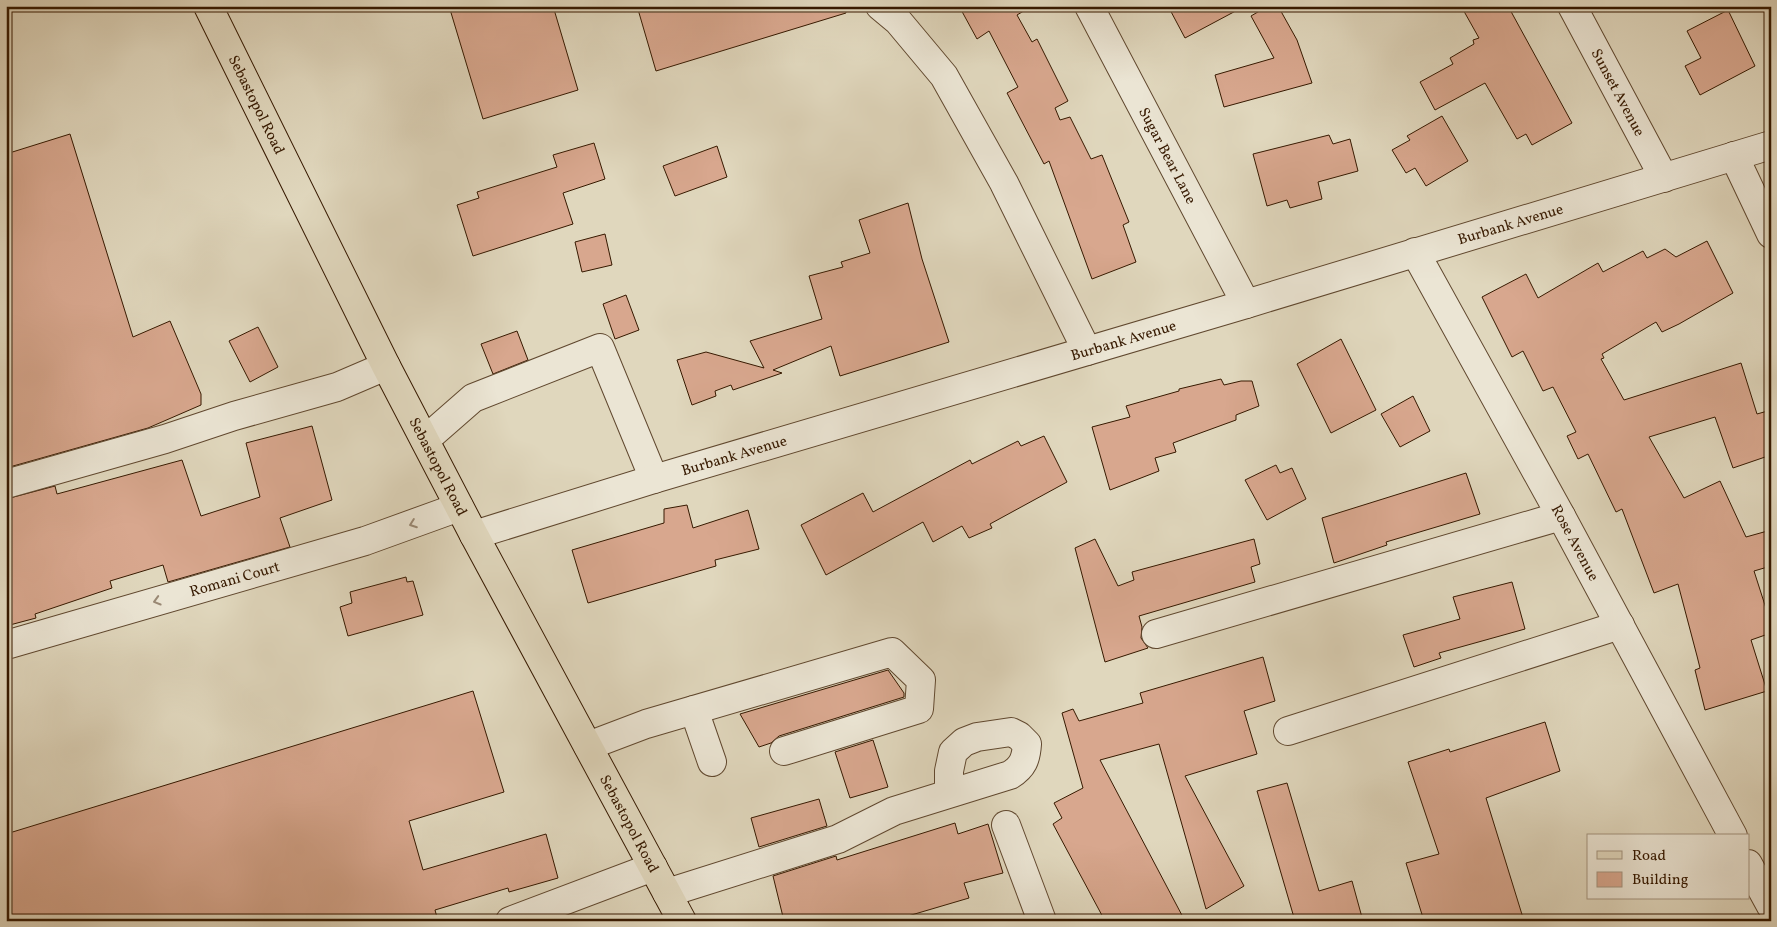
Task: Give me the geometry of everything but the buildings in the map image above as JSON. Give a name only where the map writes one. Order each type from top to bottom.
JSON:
[{"type":"main road","name":"Sebastopol Road","points":[[208,6],[424,440],[682,921]]},
{"type":"street","points":[[880,6],[898,22],[944,76],[1004,183],[1087,351]]},
{"type":"street","name":"Sugar Bear Lane","points":[[1089,6],[1246,304]]},
{"type":"street","name":"Sunset Avenue","points":[[1572,6],[1664,178]]},
{"type":"street","name":"Burbank Avenue","points":[[474,535],[654,479],[1246,304],[1771,145]]},
{"type":"street","points":[[1734,156],[1771,234]]},
{"type":"street","name":"Rose Avenue","points":[[1415,252],[1561,516],[1732,834]]},
{"type":"street","points":[[424,440],[473,398],[600,348],[654,479]]},
{"type":"street","points":[[6,484],[165,439],[234,416],[337,386],[386,366]]},
{"type":"street","name":"Romani Court","points":[[6,645],[365,541],[459,507]]},
{"type":"street","points":[[1156,634],[1561,516]]},
{"type":"street","points":[[1288,731],[1620,625]]},
{"type":"street","points":[[588,746],[646,724],[892,652],[921,680],[919,710],[784,751]]},
{"type":"street","points":[[694,710],[712,762]]},
{"type":"street","points":[[667,893],[838,839],[894,811],[949,793]]},
{"type":"street","points":[[1006,825],[1042,921]]},
{"type":"street","points":[[510,921],[653,867]]},
{"type":"street","points":[[1750,868],[1771,906]]}]
